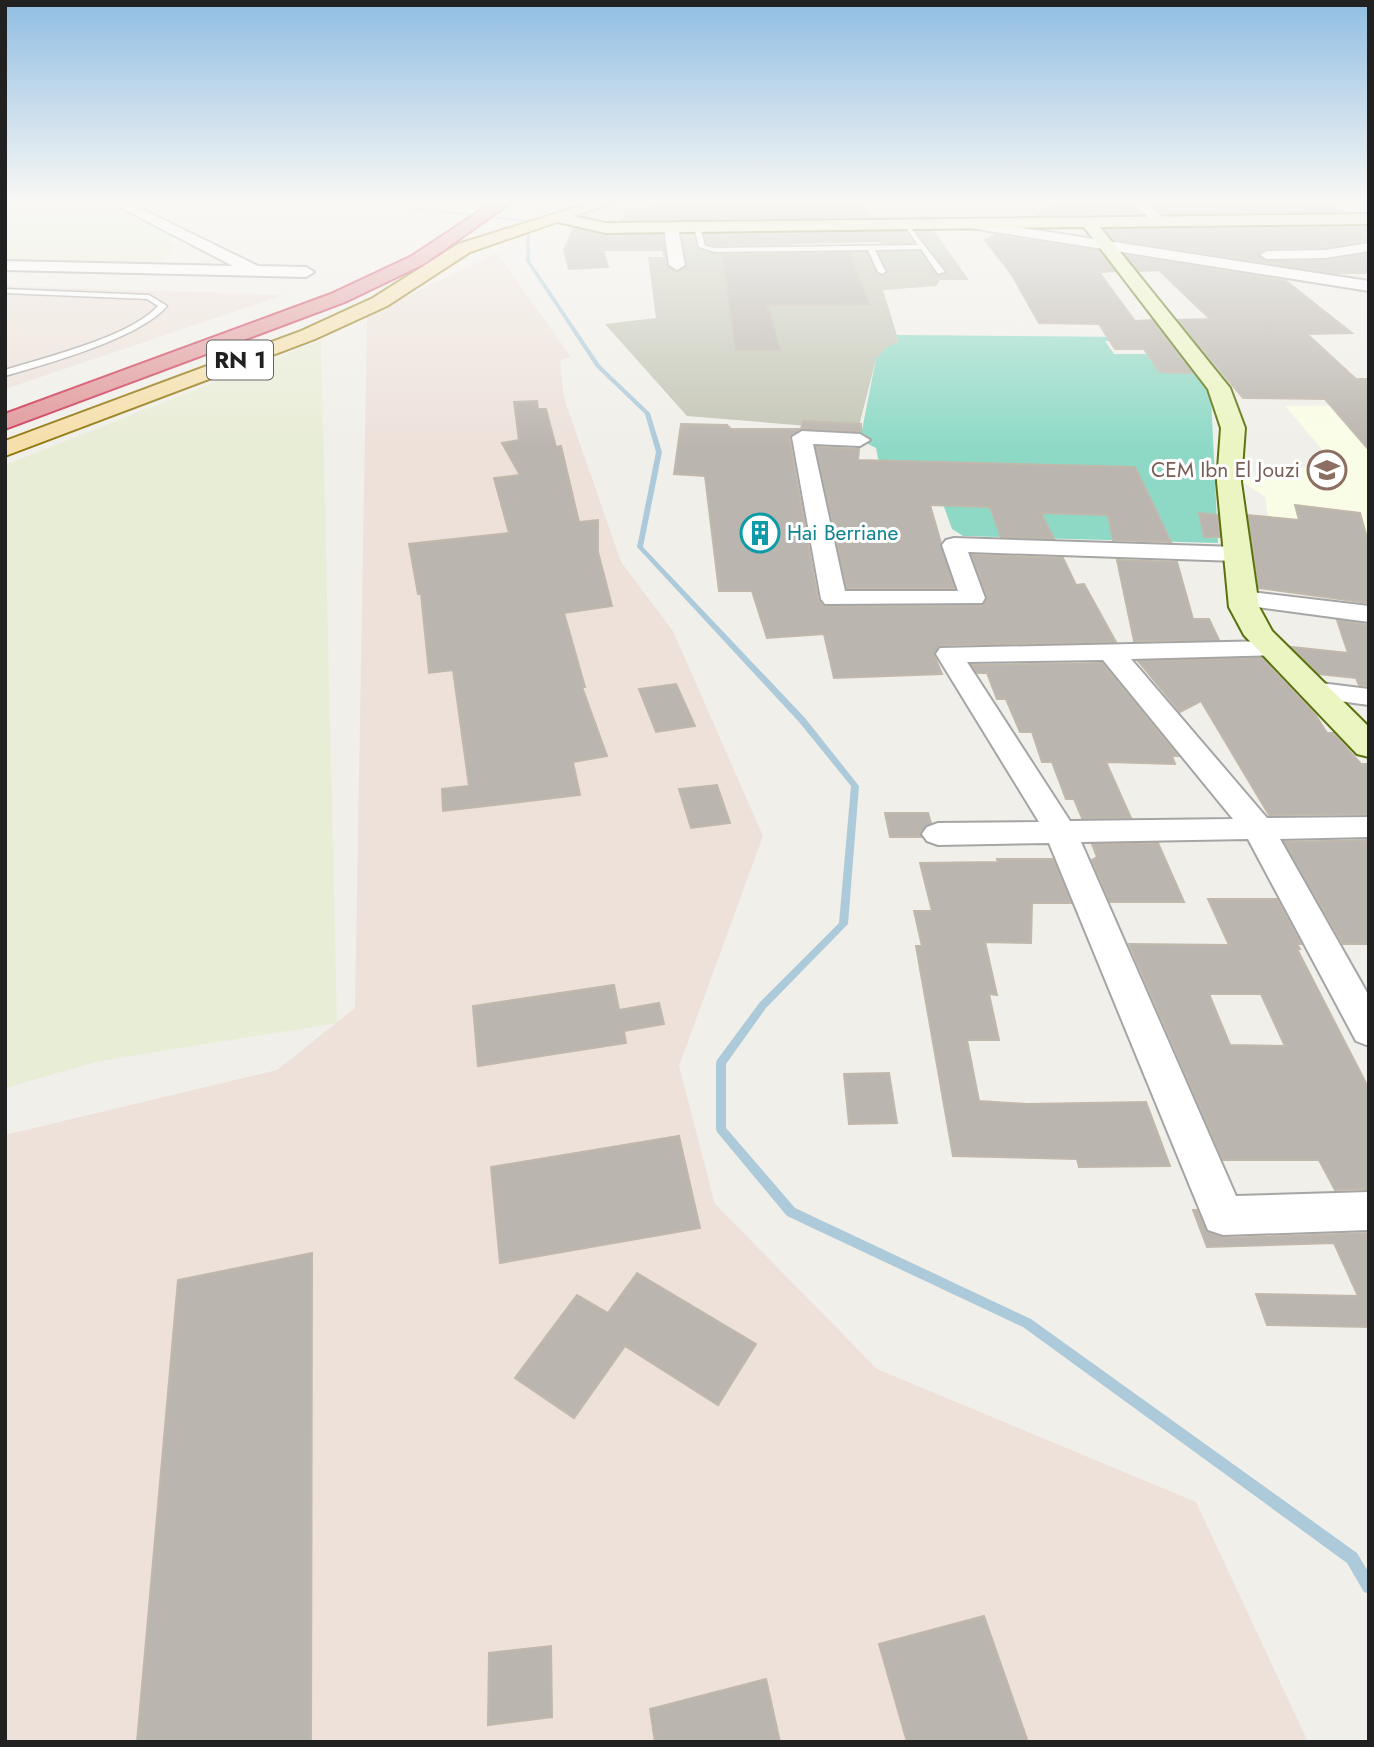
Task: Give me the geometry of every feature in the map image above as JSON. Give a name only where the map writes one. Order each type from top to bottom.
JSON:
[{"type":"highway","points":[[5,405],[316,295],[337,285]]},
{"type":"highway","points":[[5,422],[338,298],[366,285]]},
{"type":"main road","name":"RN 1","points":[[5,449],[308,335],[380,302],[407,285]]},
{"type":"main road","points":[[1135,285],[1219,388],[1233,428],[1229,482],[1243,599],[1259,635],[1369,747]]},
{"type":"street","points":[[860,440],[802,437],[834,599],[973,598],[954,545],[1237,554]]},
{"type":"street","points":[[1243,599],[1369,614]]},
{"type":"street","points":[[1272,649],[949,654],[1061,832],[1223,1216],[1369,1211]]},
{"type":"street","points":[[1111,652],[1257,827],[1369,1031]]},
{"type":"street","points":[[1312,691],[1369,697]]},
{"type":"street","points":[[938,834],[1369,827]]},
{"type":"lane","points":[[5,291],[149,297],[163,306],[160,314],[136,327],[5,373]]},
{"type":"shaded area","points":[[432,285],[519,285],[571,357],[560,360],[564,398],[621,562],[673,631],[763,836],[679,1066],[715,1204],[877,1369],[1196,1502],[1308,1742],[5,1742],[5,1135],[277,1070],[355,1008],[367,316]]},
{"type":"shaded area","points":[[652,285],[937,285],[883,290],[899,342],[888,347],[876,359],[858,430],[687,416],[605,324],[656,318]]},
{"type":"shaded area","points":[[5,286],[284,295],[5,389]]},
{"type":"shaded area","points":[[321,340],[337,1023],[99,1061],[5,1088],[5,465]]},
{"type":"shaded area","name":"CEM Ibn El Jouzi","points":[[1369,405],[1369,542],[1270,529],[1265,497],[1237,478],[1334,463],[1285,406]]},
{"type":"green space","points":[[897,335],[1129,337],[1131,341],[1105,341],[1114,354],[1179,354],[1211,396],[1218,543],[963,536],[952,529],[938,490],[882,478],[876,448],[860,440],[876,359],[887,347],[899,342]]},
{"type":"building","points":[[727,285],[861,285],[869,304],[767,305],[780,350],[736,350]]},
{"type":"building","points":[[1017,285],[1108,285],[1135,321],[1152,320],[1192,373],[1160,372],[1144,349],[1115,349],[1099,324],[1039,323]]},
{"type":"building","points":[[1174,285],[1290,285],[1352,333],[1307,334],[1356,379],[1369,379],[1369,450],[1325,399],[1243,398],[1178,320],[1210,319]]},
{"type":"building","points":[[537,401],[538,409],[546,409],[556,447],[561,446],[579,522],[598,520],[598,552],[612,606],[564,613],[585,687],[582,687],[607,756],[573,762],[580,795],[443,811],[442,789],[469,786],[453,670],[429,673],[421,594],[418,594],[409,544],[509,533],[494,478],[520,475],[502,443],[519,440],[514,402]]},
{"type":"building","points":[[803,421],[861,424],[861,432],[801,429]]},
{"type":"building","points":[[681,424],[727,425],[731,429],[800,429],[789,437],[818,599],[823,606],[982,606],[987,597],[972,555],[1063,558],[1076,585],[1084,584],[1116,642],[940,645],[934,655],[942,674],[834,678],[824,634],[767,638],[752,591],[719,591],[705,476],[674,474]]},
{"type":"building","points":[[816,447],[859,449],[858,460],[1135,467],[1171,542],[1113,540],[1108,515],[1041,513],[1054,539],[1001,537],[990,507],[930,505],[954,588],[847,588]]},
{"type":"building","points":[[1295,505],[1360,513],[1369,545],[1369,603],[1259,588],[1248,515],[1299,520]]},
{"type":"building","points":[[1199,513],[1218,515],[1220,537],[1204,537]]},
{"type":"building","points":[[1117,560],[1177,562],[1193,619],[1209,619],[1219,640],[1134,641]]},
{"type":"building","points":[[1337,620],[1369,625],[1369,686],[1359,685],[1356,678],[1319,674],[1292,647],[1348,653]]},
{"type":"building","points":[[1262,658],[1315,714],[1327,733],[1333,733],[1361,764],[1369,764],[1369,814],[1269,815],[1201,701],[1180,712],[1138,661]]},
{"type":"building","points":[[1102,663],[1178,756],[1172,756],[1175,764],[1106,762],[1131,818],[1082,818],[1074,799],[1066,799],[1052,762],[1042,762],[1032,732],[1020,732],[1006,699],[997,699],[987,673],[977,673],[972,665]]},
{"type":"building","points":[[676,684],[695,726],[656,732],[639,689]]},
{"type":"building","points":[[717,785],[730,823],[691,828],[679,789]]},
{"type":"building","points":[[885,813],[928,813],[931,823],[920,832],[921,837],[890,837]]},
{"type":"building","points":[[1369,840],[1369,944],[1343,944],[1284,842]]},
{"type":"building","points":[[1158,843],[1184,902],[1110,902],[1092,860],[1097,857],[1092,844]]},
{"type":"building","points":[[997,859],[1053,859],[1071,903],[1032,903],[1031,943],[985,942],[997,995],[989,994],[999,1040],[967,1040],[979,1101],[1027,1104],[1146,1102],[1170,1166],[1079,1167],[1077,1159],[953,1156],[916,946],[922,946],[914,911],[932,911],[920,863],[998,862]]},
{"type":"building","points":[[1208,899],[1277,899],[1301,944],[1297,944],[1300,949],[1297,949],[1369,1089],[1369,1189],[1335,1190],[1319,1160],[1223,1160],[1129,944],[1229,945]],"holes":[[[1209,994],[1261,994],[1285,1046],[1230,1045]]]},
{"type":"building","points":[[614,985],[619,1010],[659,1003],[664,1024],[624,1031],[626,1043],[478,1066],[473,1006]]},
{"type":"building","points":[[889,1073],[897,1123],[849,1124],[844,1074]]},
{"type":"building","points":[[679,1136],[700,1228],[500,1263],[491,1167]]},
{"type":"building","points":[[1193,1210],[1197,1210],[1207,1232],[1223,1238],[1369,1233],[1369,1327],[1267,1325],[1256,1294],[1358,1296],[1334,1243],[1207,1247]]},
{"type":"building","points":[[312,1253],[311,1742],[137,1742],[178,1280]]},
{"type":"building","points":[[637,1273],[756,1344],[718,1405],[625,1346],[574,1418],[515,1378],[577,1295],[608,1313]]},
{"type":"building","points":[[984,1616],[1028,1742],[907,1742],[879,1644]]},
{"type":"building","points":[[551,1646],[552,1717],[488,1725],[489,1653]]},
{"type":"building","points":[[766,1679],[780,1742],[655,1742],[650,1709]]},
{"type":"waterway","points":[[544,285],[598,366],[647,413],[659,452],[640,547],[802,720],[855,786],[843,924],[763,1005],[721,1063],[721,1129],[791,1212],[1027,1323],[1352,1558],[1369,1587]]},
{"type":"place","name":"CEM Ibn El Jouzi","points":[[1327,470]]},
{"type":"place","name":"Hai Berriane","points":[[760,533]]}]
